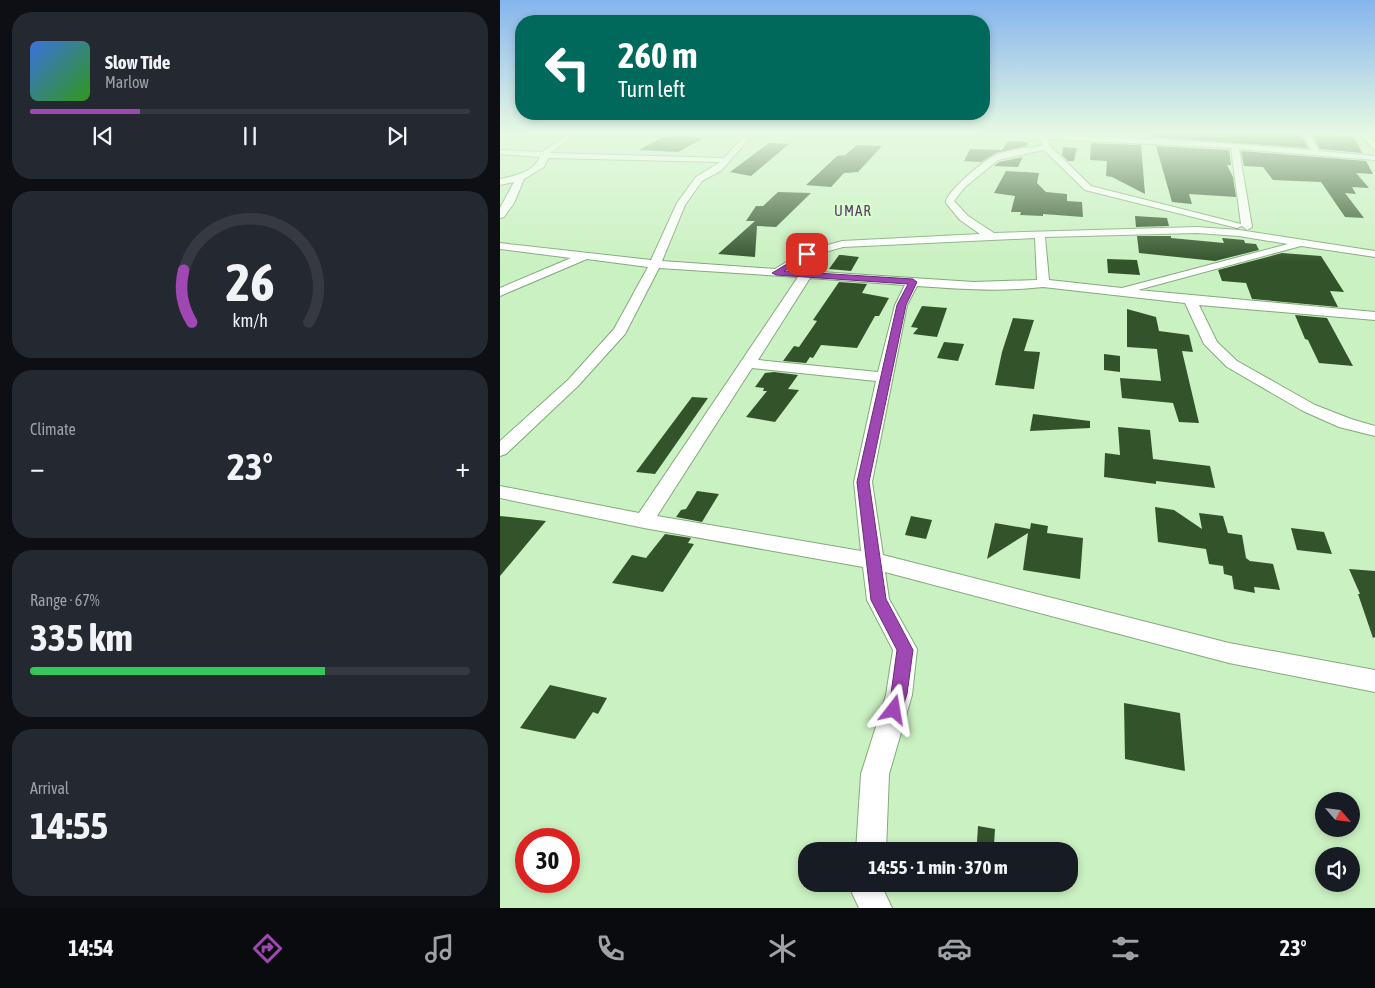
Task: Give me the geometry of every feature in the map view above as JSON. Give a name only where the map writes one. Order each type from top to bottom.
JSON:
[{"type":"street","points":[[500,182],[523,176]]},
{"type":"street","points":[[500,450],[573,383],[620,331],[655,264],[680,205],[699,179],[704,176]]},
{"type":"street","points":[[973,176],[962,185],[949,201],[964,218],[992,237]]},
{"type":"street","points":[[1077,176],[1088,188],[1247,227],[1290,233],[1372,254]]},
{"type":"street","points":[[1239,176],[1247,227]]},
{"type":"street","points":[[500,215],[520,178]]},
{"type":"street","points":[[776,273],[807,254],[842,244],[1040,235],[1197,230],[1239,233],[1372,254]]},
{"type":"street","points":[[1040,235],[1043,283]]},
{"type":"street","points":[[1119,291],[1304,242]]},
{"type":"street","points":[[500,246],[655,264],[776,273],[974,286],[1020,286],[1043,283],[1190,300],[1375,316]]},
{"type":"street","points":[[500,292],[585,256]]},
{"type":"street","points":[[644,521],[806,275]]},
{"type":"street","points":[[871,842],[875,774],[899,694],[905,650],[878,600],[875,561],[863,482],[901,305],[913,282]]},
{"type":"street","points":[[1190,300],[1211,344],[1232,364],[1309,408],[1345,423],[1375,431]]},
{"type":"street","points":[[748,363],[884,378]]},
{"type":"street","points":[[500,492],[644,521],[875,561],[1229,654],[1375,681]]},
{"type":"street","points":[[868,892],[876,908]]},
{"type":"building","points":[[815,176],[841,176],[831,187],[806,185]]},
{"type":"building","points":[[1003,176],[1038,176],[1037,183],[1046,192],[1067,194],[1067,201],[1082,202],[1083,217],[1043,214],[1043,216],[1020,215],[1021,212],[1011,212],[1015,196],[994,193]]},
{"type":"building","points":[[1108,176],[1144,176],[1145,194]]},
{"type":"building","points":[[1165,176],[1233,177],[1236,197],[1189,194],[1192,204],[1172,202]]},
{"type":"building","points":[[1270,176],[1359,176],[1369,188],[1352,187],[1356,194],[1345,193],[1364,218],[1345,217],[1321,182],[1273,180]]},
{"type":"building","points":[[778,192],[811,193],[776,227],[757,226],[755,257],[718,254],[755,221],[746,221],[756,206],[763,206]]},
{"type":"building","points":[[1135,216],[1167,218],[1169,226],[1136,227]]},
{"type":"building","points":[[1137,236],[1171,236],[1171,238],[1224,243],[1222,238],[1244,240],[1245,243],[1256,244],[1259,250],[1215,261],[1139,253]]},
{"type":"building","points":[[1282,253],[1321,256],[1344,292],[1330,291],[1338,307],[1252,299],[1246,283],[1222,281],[1218,270]]},
{"type":"building","points":[[839,255],[859,257],[851,271],[829,269]]},
{"type":"building","points":[[1107,259],[1137,260],[1140,275],[1108,273]]},
{"type":"building","points":[[839,282],[867,284],[862,293],[889,298],[879,316],[875,316],[857,348],[821,345],[813,358],[810,357],[806,363],[783,361],[794,346],[799,347],[817,321],[813,320]]},
{"type":"building","points":[[922,306],[947,308],[937,337],[913,334],[918,328],[911,327]]},
{"type":"building","points":[[1127,309],[1156,317],[1159,331],[1189,335],[1193,352],[1182,351],[1199,423],[1179,422],[1173,403],[1122,398],[1120,378],[1161,381],[1157,349],[1127,347]]},
{"type":"building","points":[[1295,315],[1327,318],[1353,366],[1319,363],[1308,340],[1305,339]]},
{"type":"building","points":[[1013,318],[1034,320],[1024,351],[1040,352],[1034,389],[995,385],[1002,352]]},
{"type":"building","points":[[944,342],[964,344],[958,361],[937,358]]},
{"type":"building","points":[[1104,354],[1120,356],[1120,372],[1104,370]]},
{"type":"building","points":[[774,372],[798,375],[788,389],[799,390],[775,422],[746,417],[767,391],[763,391],[764,388],[755,387],[765,373]]},
{"type":"building","points":[[692,397],[708,398],[655,474],[636,472]]},
{"type":"building","points":[[1033,414],[1090,421],[1090,428],[1030,431]]},
{"type":"building","points":[[1118,427],[1150,430],[1153,459],[1210,466],[1215,488],[1156,481],[1156,484],[1104,477],[1105,453],[1120,455]]},
{"type":"building","points":[[697,491],[719,494],[702,522],[676,517],[681,510],[686,509]]},
{"type":"building","points":[[1155,507],[1174,510],[1202,529],[1199,513],[1223,516],[1228,533],[1242,535],[1246,558],[1250,561],[1273,564],[1280,590],[1254,587],[1255,593],[1234,589],[1232,576],[1224,574],[1223,566],[1209,564],[1206,549],[1158,542]]},
{"type":"building","points":[[500,516],[546,521],[500,576]]},
{"type":"building","points":[[911,516],[932,520],[926,539],[905,535]]},
{"type":"building","points":[[995,523],[1030,529],[1031,523],[1048,526],[1047,533],[1083,538],[1080,579],[1023,570],[1028,533],[987,559]]},
{"type":"building","points":[[1291,528],[1324,532],[1332,554],[1297,550]]},
{"type":"building","points":[[665,534],[691,538],[688,543],[694,544],[663,592],[612,583],[632,555],[646,558]]},
{"type":"building","points":[[1349,569],[1375,571],[1375,637],[1373,638],[1358,594],[1360,594]]},
{"type":"building","points":[[550,685],[607,698],[598,714],[593,712],[575,739],[520,728]]},
{"type":"building","points":[[1124,703],[1180,713],[1185,771],[1125,759]]},
{"type":"building","points":[[978,826],[995,829],[994,842],[977,842]]},
{"type":"district","name":"UMAR","points":[[853,211]]},
{"type":"route","points":[[807,254],[776,273],[913,282],[901,305],[863,482],[875,561],[878,600],[905,650],[899,694],[894,710]]}]
